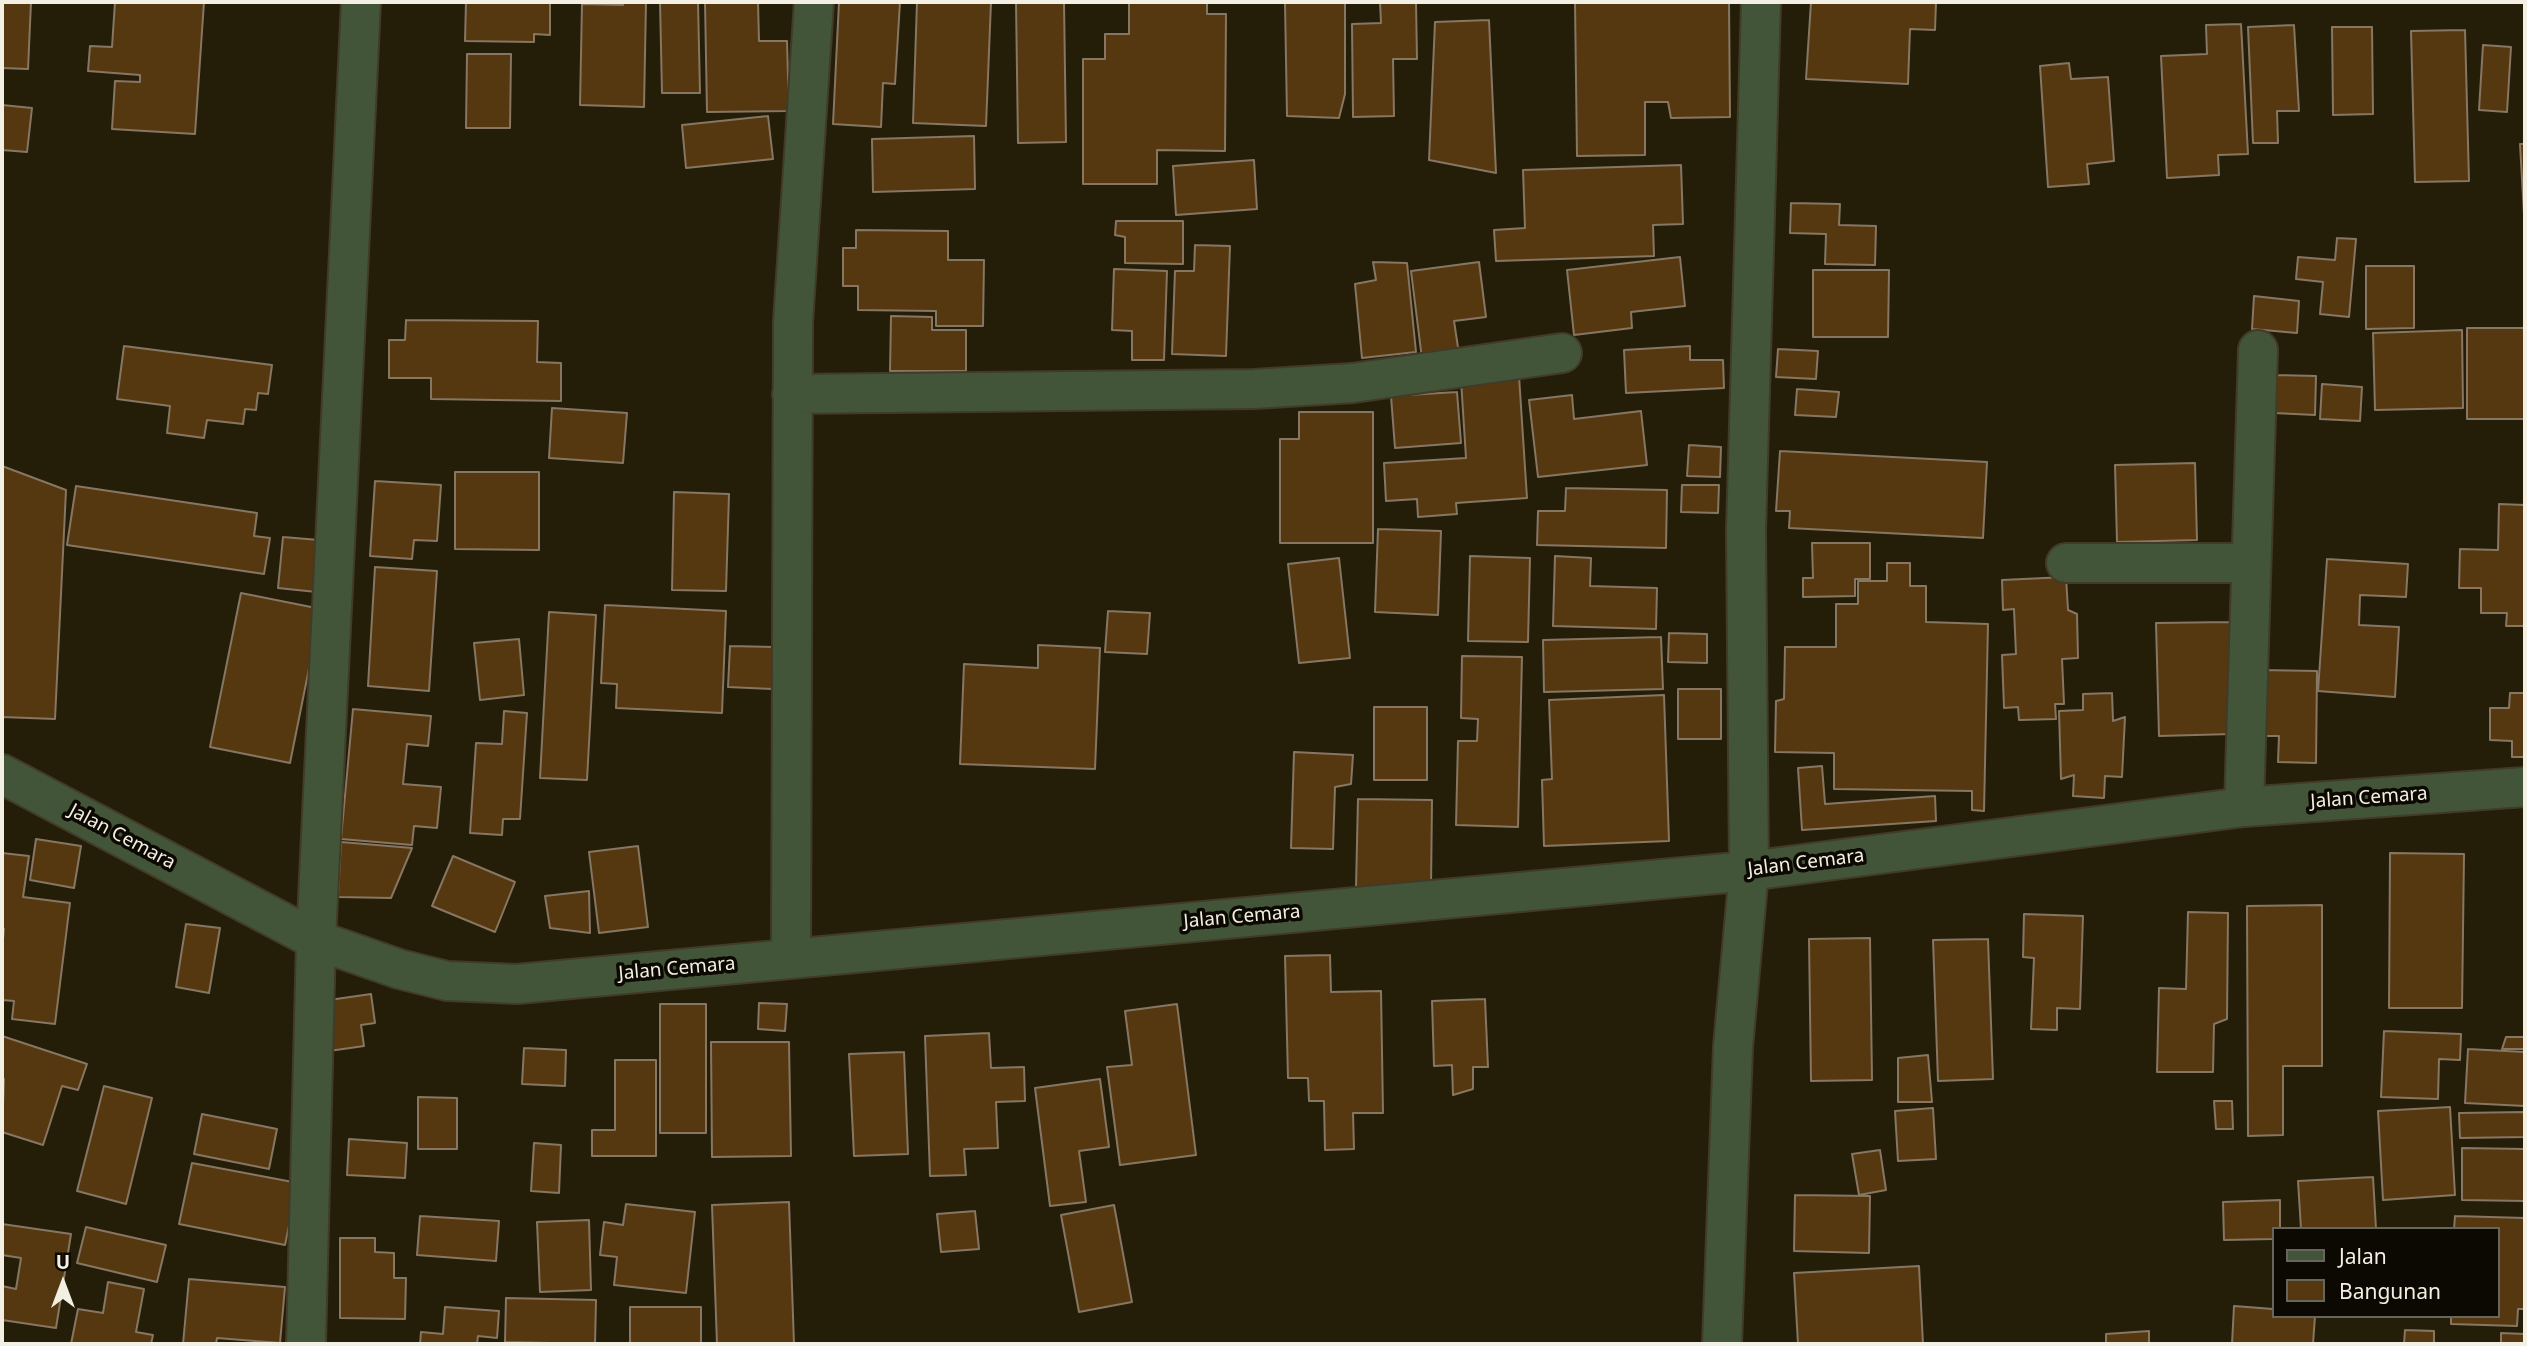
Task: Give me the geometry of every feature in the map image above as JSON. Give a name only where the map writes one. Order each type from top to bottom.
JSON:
[{"type":"street","points":[[306,1344],[316,940],[361,2]]},
{"type":"street","points":[[791,959],[793,322],[814,2]]},
{"type":"street","points":[[1722,1344],[1732,1046],[1749,871],[1746,531],[1761,2]]},
{"type":"street","points":[[2244,807],[2258,350]]},
{"type":"street","points":[[792,394],[1254,389],[1353,383],[1562,353]]},
{"type":"street","points":[[2067,563],[2251,563]]},
{"type":"street","name":"Jalan Cemara","points":[[2,774],[316,940],[399,969],[447,981],[517,984],[1749,871],[2244,807],[2525,787]]},
{"type":"building","points":[[2,2],[31,2],[28,69],[2,68]]},
{"type":"building","points":[[115,2],[204,2],[195,134],[112,129],[115,81],[140,82],[140,75],[88,71],[90,46],[112,47]]},
{"type":"building","points":[[466,2],[550,2],[550,35],[534,34],[534,42],[465,41]]},
{"type":"building","points":[[623,2],[646,2],[644,107],[580,105],[582,4],[623,5]]},
{"type":"building","points":[[660,2],[698,2],[700,93],[662,93]]},
{"type":"building","points":[[705,2],[758,2],[759,41],[787,41],[789,111],[707,112]]},
{"type":"building","points":[[839,2],[900,2],[895,84],[883,83],[881,127],[833,124]]},
{"type":"building","points":[[917,2],[991,2],[986,126],[913,123]]},
{"type":"building","points":[[1016,2],[1064,2],[1066,142],[1018,143]]},
{"type":"building","points":[[1129,2],[1207,2],[1207,14],[1226,14],[1225,151],[1157,150],[1157,184],[1083,184],[1083,59],[1105,59],[1105,34],[1129,34]]},
{"type":"building","points":[[1285,2],[1345,2],[1345,94],[1339,118],[1287,116]]},
{"type":"building","points":[[1380,2],[1416,2],[1417,59],[1393,59],[1394,116],[1353,117],[1352,24],[1381,23]]},
{"type":"building","points":[[1575,2],[1729,2],[1730,117],[1671,118],[1668,102],[1645,102],[1645,155],[1577,156]]},
{"type":"building","points":[[1811,2],[1936,2],[1935,30],[1910,29],[1908,84],[1806,79]]},
{"type":"building","points":[[1489,20],[1496,173],[1429,160],[1435,22]]},
{"type":"building","points":[[2241,24],[2248,154],[2218,155],[2219,175],[2167,178],[2161,56],[2207,54],[2206,25]]},
{"type":"building","points":[[2294,25],[2299,111],[2277,111],[2278,143],[2253,143],[2248,27]]},
{"type":"building","points":[[2332,27],[2372,27],[2373,114],[2333,115]]},
{"type":"building","points":[[2465,30],[2469,181],[2415,182],[2411,31]]},
{"type":"building","points":[[2483,45],[2511,47],[2507,112],[2479,110]]},
{"type":"building","points":[[467,54],[511,54],[510,128],[466,128]]},
{"type":"building","points":[[2069,63],[2071,79],[2108,77],[2114,161],[2087,164],[2089,184],[2048,187],[2040,66]]},
{"type":"building","points":[[2,105],[32,108],[27,152],[2,150]]},
{"type":"building","points":[[768,116],[773,159],[686,168],[682,125]]},
{"type":"building","points":[[974,136],[975,189],[873,192],[872,139]]},
{"type":"building","points":[[2520,144],[2525,144],[2524,214]]},
{"type":"building","points":[[1254,160],[1257,209],[1176,215],[1173,166]]},
{"type":"building","points":[[1681,165],[1683,224],[1653,225],[1654,256],[1496,261],[1494,230],[1525,228],[1523,170]]},
{"type":"building","points":[[1791,203],[1840,204],[1839,225],[1876,226],[1875,265],[1825,264],[1826,234],[1790,233]]},
{"type":"building","points":[[1116,221],[1183,221],[1183,264],[1125,263],[1125,237],[1115,235]]},
{"type":"building","points":[[856,230],[948,231],[948,260],[984,260],[983,326],[936,326],[936,311],[858,310],[858,286],[843,286],[843,248],[856,248]]},
{"type":"building","points":[[2337,238],[2356,239],[2349,317],[2320,314],[2323,282],[2296,279],[2298,257],[2335,260]]},
{"type":"building","points":[[1195,245],[1230,246],[1226,356],[1172,354],[1175,271],[1194,271]]},
{"type":"building","points":[[1680,257],[1685,306],[1631,312],[1632,328],[1574,335],[1567,270]]},
{"type":"building","points":[[1373,262],[1407,263],[1416,352],[1362,358],[1355,284],[1376,280]]},
{"type":"building","points":[[1479,262],[1486,317],[1454,321],[1459,354],[1422,359],[1411,271]]},
{"type":"building","points":[[2366,266],[2414,266],[2414,328],[2366,329]]},
{"type":"building","points":[[1114,269],[1167,271],[1164,360],[1132,360],[1132,331],[1112,330]]},
{"type":"building","points":[[1813,270],[1889,270],[1888,337],[1813,337]]},
{"type":"building","points":[[2254,296],[2299,301],[2297,333],[2252,329]]},
{"type":"building","points":[[891,316],[932,317],[932,330],[966,330],[966,371],[890,371]]},
{"type":"building","points":[[406,320],[538,321],[537,362],[561,363],[561,401],[431,399],[431,378],[389,378],[389,340],[405,340]]},
{"type":"building","points":[[2467,328],[2525,328],[2525,419],[2467,419]]},
{"type":"building","points":[[2462,330],[2463,408],[2375,410],[2373,333]]},
{"type":"building","points":[[124,346],[272,365],[268,394],[258,393],[256,410],[245,409],[243,424],[207,420],[204,438],[167,433],[170,406],[117,399]]},
{"type":"building","points":[[1690,346],[1690,360],[1723,360],[1724,388],[1626,393],[1624,350]]},
{"type":"building","points":[[1778,349],[1818,351],[1816,379],[1776,377]]},
{"type":"building","points":[[2276,375],[2316,376],[2315,415],[2274,413]]},
{"type":"building","points":[[1519,376],[1527,498],[1456,503],[1457,514],[1418,517],[1417,499],[1386,501],[1384,463],[1466,458],[1461,380]]},
{"type":"building","points":[[2322,384],[2362,387],[2360,421],[2320,419]]},
{"type":"building","points":[[1797,389],[1839,392],[1836,417],[1795,415]]},
{"type":"building","points":[[1457,392],[1461,443],[1395,448],[1391,396]]},
{"type":"building","points":[[1572,395],[1574,419],[1641,411],[1647,465],[1538,477],[1529,400]]},
{"type":"building","points":[[552,408],[627,413],[623,463],[549,458]]},
{"type":"building","points":[[1299,412],[1373,412],[1373,543],[1280,543],[1280,439],[1299,439]]},
{"type":"building","points":[[1689,445],[1721,447],[1720,477],[1687,476]]},
{"type":"building","points":[[1780,451],[1987,462],[1983,538],[1789,528],[1790,511],[1776,511]]},
{"type":"building","points":[[2195,463],[2197,540],[2117,542],[2115,465]]},
{"type":"building","points":[[2,466],[66,490],[55,719],[2,717]]},
{"type":"building","points":[[455,472],[539,472],[539,550],[455,549]]},
{"type":"building","points":[[375,481],[441,485],[437,541],[414,540],[412,559],[370,556]]},
{"type":"building","points":[[1682,485],[1719,485],[1718,513],[1681,512]]},
{"type":"building","points":[[76,486],[257,513],[254,536],[270,538],[264,574],[67,545]]},
{"type":"building","points":[[1566,488],[1667,490],[1666,548],[1537,545],[1538,511],[1565,511]]},
{"type":"building","points":[[674,492],[729,494],[726,591],[672,590]]},
{"type":"building","points":[[2499,504],[2525,505],[2525,626],[2506,626],[2507,613],[2481,613],[2481,588],[2459,588],[2460,549],[2498,550]]},
{"type":"building","points":[[1378,529],[1441,531],[1438,615],[1375,612]]},
{"type":"building","points":[[283,537],[331,541],[326,593],[278,588]]},
{"type":"building","points":[[1812,543],[1870,543],[1870,579],[1855,579],[1855,596],[1803,597],[1803,578],[1813,578]]},
{"type":"building","points":[[1470,556],[1530,558],[1528,642],[1468,641]]},
{"type":"building","points":[[1555,556],[1591,558],[1590,586],[1657,588],[1656,629],[1553,626]]},
{"type":"building","points":[[1339,558],[1350,658],[1299,663],[1288,564]]},
{"type":"building","points":[[2327,559],[2408,564],[2406,597],[2360,595],[2359,625],[2399,627],[2395,697],[2318,691]]},
{"type":"building","points":[[1887,563],[1910,563],[1910,586],[1926,586],[1926,622],[1988,624],[1984,811],[1972,810],[1972,791],[1834,789],[1834,753],[1775,752],[1776,701],[1784,699],[1785,647],[1836,647],[1836,604],[1858,604],[1858,581],[1887,581]]},
{"type":"building","points":[[375,567],[437,571],[429,691],[368,686]]},
{"type":"building","points":[[2066,577],[2068,610],[2077,614],[2078,658],[2062,659],[2064,704],[2055,704],[2056,719],[2019,720],[2018,707],[2004,708],[2002,655],[2016,654],[2014,609],[2003,610],[2002,580]]},
{"type":"building","points":[[241,593],[321,609],[290,763],[210,747]]},
{"type":"building","points":[[605,605],[726,611],[722,713],[616,708],[617,684],[601,683]]},
{"type":"building","points":[[1108,611],[1150,613],[1147,654],[1105,652]]},
{"type":"building","points":[[549,612],[596,615],[587,780],[540,778]]},
{"type":"building","points":[[2230,622],[2232,734],[2159,736],[2156,623]]},
{"type":"building","points":[[1669,633],[1707,634],[1707,663],[1668,662]]},
{"type":"building","points":[[1661,637],[1663,689],[1544,692],[1543,640]]},
{"type":"building","points":[[519,639],[524,695],[480,700],[474,643]]},
{"type":"building","points":[[1038,645],[1100,648],[1095,769],[960,764],[964,664],[1038,668]]},
{"type":"building","points":[[730,646],[774,647],[772,689],[728,687]]},
{"type":"building","points":[[1462,656],[1522,657],[1518,827],[1456,825],[1458,741],[1477,741],[1478,719],[1461,718]]},
{"type":"building","points":[[2260,670],[2317,671],[2316,763],[2278,762],[2279,736],[2260,736]]},
{"type":"building","points":[[1678,689],[1721,689],[1721,739],[1678,739]]},
{"type":"building","points":[[2112,693],[2113,721],[2125,717],[2122,777],[2105,776],[2104,798],[2073,796],[2074,775],[2061,779],[2059,711],[2083,710],[2083,694]]},
{"type":"building","points":[[2510,693],[2525,693],[2525,757],[2512,757],[2512,741],[2490,740],[2490,708],[2509,708]]},
{"type":"building","points":[[1664,695],[1669,841],[1544,846],[1542,780],[1552,779],[1549,700]]},
{"type":"building","points":[[1374,707],[1427,707],[1427,780],[1374,780]]},
{"type":"building","points":[[353,709],[431,716],[428,746],[407,744],[403,784],[441,787],[437,828],[414,826],[412,845],[341,839]]},
{"type":"building","points":[[504,711],[527,713],[520,819],[503,819],[502,835],[470,833],[476,743],[502,744]]},
{"type":"building","points":[[1294,752],[1353,755],[1351,784],[1335,787],[1333,849],[1291,848]]},
{"type":"building","points":[[1822,766],[1825,804],[1935,796],[1936,821],[1802,830],[1798,768]]},
{"type":"building","points":[[1358,799],[1432,800],[1431,887],[1356,887]]},
{"type":"building","points":[[36,839],[81,846],[74,888],[30,880]]},
{"type":"building","points":[[341,842],[412,848],[391,898],[338,897]]},
{"type":"building","points":[[638,846],[648,927],[599,933],[589,852]]},
{"type":"building","points":[[2,853],[29,856],[23,897],[70,903],[55,1024],[12,1019],[14,1001],[2,1000]]},
{"type":"building","points":[[2390,853],[2464,854],[2462,1008],[2389,1008]]},
{"type":"building","points":[[453,856],[515,882],[495,932],[432,906]]},
{"type":"building","points":[[589,891],[590,933],[550,928],[545,896]]},
{"type":"building","points":[[2322,905],[2322,1066],[2283,1066],[2283,1135],[2248,1136],[2247,906]]},
{"type":"building","points":[[2188,912],[2228,913],[2227,1019],[2214,1024],[2213,1072],[2157,1072],[2159,988],[2186,989]]},
{"type":"building","points":[[2024,914],[2083,916],[2080,1009],[2057,1008],[2057,1030],[2031,1029],[2034,958],[2023,957]]},
{"type":"building","points":[[186,924],[220,928],[209,993],[176,987]]},
{"type":"building","points":[[1870,938],[1872,1080],[1811,1081],[1809,939]]},
{"type":"building","points":[[1988,939],[1993,1079],[1938,1081],[1933,940]]},
{"type":"building","points":[[1330,955],[1331,992],[1381,991],[1383,1113],[1353,1113],[1354,1149],[1325,1150],[1324,1101],[1309,1101],[1308,1078],[1288,1078],[1285,956]]},
{"type":"building","points":[[371,994],[375,1023],[361,1025],[364,1046],[329,1051],[322,1001]]},
{"type":"building","points":[[1485,999],[1488,1067],[1473,1067],[1473,1089],[1453,1095],[1452,1065],[1434,1066],[1432,1001]]},
{"type":"building","points":[[759,1003],[787,1004],[785,1031],[758,1029]]},
{"type":"building","points":[[660,1004],[706,1004],[706,1133],[660,1133]]},
{"type":"building","points":[[1177,1004],[1196,1155],[1120,1165],[1107,1067],[1132,1065],[1125,1011]]},
{"type":"building","points":[[2384,1031],[2461,1034],[2460,1060],[2439,1059],[2438,1099],[2381,1097]]},
{"type":"building","points":[[989,1033],[991,1068],[1024,1067],[1025,1101],[996,1102],[998,1148],[964,1149],[966,1175],[930,1176],[925,1036]]},
{"type":"building","points":[[2,1036],[87,1064],[78,1090],[62,1086],[43,1145],[2,1132]]},
{"type":"building","points":[[2506,1037],[2525,1037],[2525,1049],[2502,1049]]},
{"type":"building","points":[[711,1042],[789,1042],[791,1156],[712,1157]]},
{"type":"building","points":[[524,1048],[566,1050],[565,1086],[522,1084]]},
{"type":"building","points":[[2468,1049],[2525,1052],[2525,1106],[2465,1103]]},
{"type":"building","points":[[904,1052],[908,1154],[854,1156],[849,1054]]},
{"type":"building","points":[[1928,1055],[1932,1102],[1898,1102],[1898,1058]]},
{"type":"building","points":[[615,1060],[656,1060],[656,1156],[592,1156],[592,1130],[615,1130]]},
{"type":"building","points":[[1100,1079],[1109,1147],[1079,1151],[1086,1202],[1050,1206],[1035,1088]]},
{"type":"building","points":[[104,1086],[152,1098],[126,1204],[77,1191]]},
{"type":"building","points":[[418,1097],[457,1098],[457,1149],[418,1149]]},
{"type":"building","points":[[2214,1101],[2232,1101],[2233,1129],[2216,1129]]},
{"type":"building","points":[[2450,1107],[2455,1195],[2383,1200],[2378,1111]]},
{"type":"building","points":[[1933,1108],[1936,1159],[1898,1161],[1895,1111]]},
{"type":"building","points":[[2525,1112],[2525,1137],[2460,1138],[2459,1113]]},
{"type":"building","points":[[202,1114],[277,1129],[269,1169],[194,1154]]},
{"type":"building","points":[[349,1139],[407,1143],[405,1178],[347,1175]]},
{"type":"building","points":[[534,1143],[561,1145],[559,1193],[531,1191]]},
{"type":"building","points":[[2462,1148],[2525,1149],[2525,1201],[2462,1200]]},
{"type":"building","points":[[1880,1150],[1886,1190],[1859,1195],[1852,1154]]},
{"type":"building","points":[[192,1163],[298,1183],[285,1245],[179,1224]]},
{"type":"building","points":[[2373,1177],[2376,1227],[2301,1227],[2298,1181]]},
{"type":"building","points":[[1795,1195],[1870,1196],[1869,1253],[1794,1251]]},
{"type":"building","points":[[2280,1200],[2280,1227],[2272,1227],[2272,1239],[2224,1240],[2223,1202]]},
{"type":"building","points":[[789,1202],[794,1344],[717,1344],[712,1205]]},
{"type":"building","points":[[626,1204],[695,1212],[686,1293],[614,1285],[617,1257],[600,1255],[604,1222],[623,1225]]},
{"type":"building","points":[[1114,1205],[1132,1302],[1079,1312],[1061,1215]]},
{"type":"building","points":[[975,1211],[979,1249],[941,1252],[937,1214]]},
{"type":"building","points":[[420,1216],[499,1221],[496,1261],[417,1255]]},
{"type":"building","points":[[2455,1216],[2525,1218],[2525,1309],[2518,1309],[2517,1326],[2451,1324],[2451,1318],[2499,1318],[2499,1227],[2454,1227]]},
{"type":"building","points":[[589,1220],[591,1290],[540,1292],[537,1222]]},
{"type":"building","points":[[2,1224],[71,1234],[56,1328],[2,1320],[2,1286],[16,1289],[21,1258],[2,1255]]},
{"type":"building","points":[[86,1227],[166,1245],[157,1282],[77,1263]]},
{"type":"building","points":[[340,1238],[375,1238],[375,1252],[394,1253],[394,1278],[406,1278],[405,1319],[340,1318]]},
{"type":"building","points":[[1919,1266],[1923,1344],[1798,1344],[1794,1273]]},
{"type":"building","points":[[189,1279],[285,1287],[280,1343],[217,1338],[216,1344],[183,1344]]},
{"type":"building","points":[[108,1282],[144,1289],[136,1332],[153,1335],[151,1344],[71,1344],[78,1309],[103,1313]]},
{"type":"building","points":[[506,1298],[596,1300],[595,1344],[505,1342]]},
{"type":"building","points":[[2234,1306],[2272,1309],[2272,1318],[2315,1318],[2313,1344],[2232,1344]]},
{"type":"building","points":[[445,1307],[499,1311],[497,1338],[478,1336],[477,1344],[420,1344],[421,1332],[443,1334]]},
{"type":"building","points":[[630,1307],[701,1307],[701,1344],[630,1344]]},
{"type":"building","points":[[2405,1330],[2434,1331],[2434,1344],[2404,1344]]},
{"type":"building","points":[[2149,1331],[2149,1344],[2106,1344],[2106,1334]]},
{"type":"building","points":[[2501,1333],[2525,1334],[2525,1344],[2501,1344]]}]
